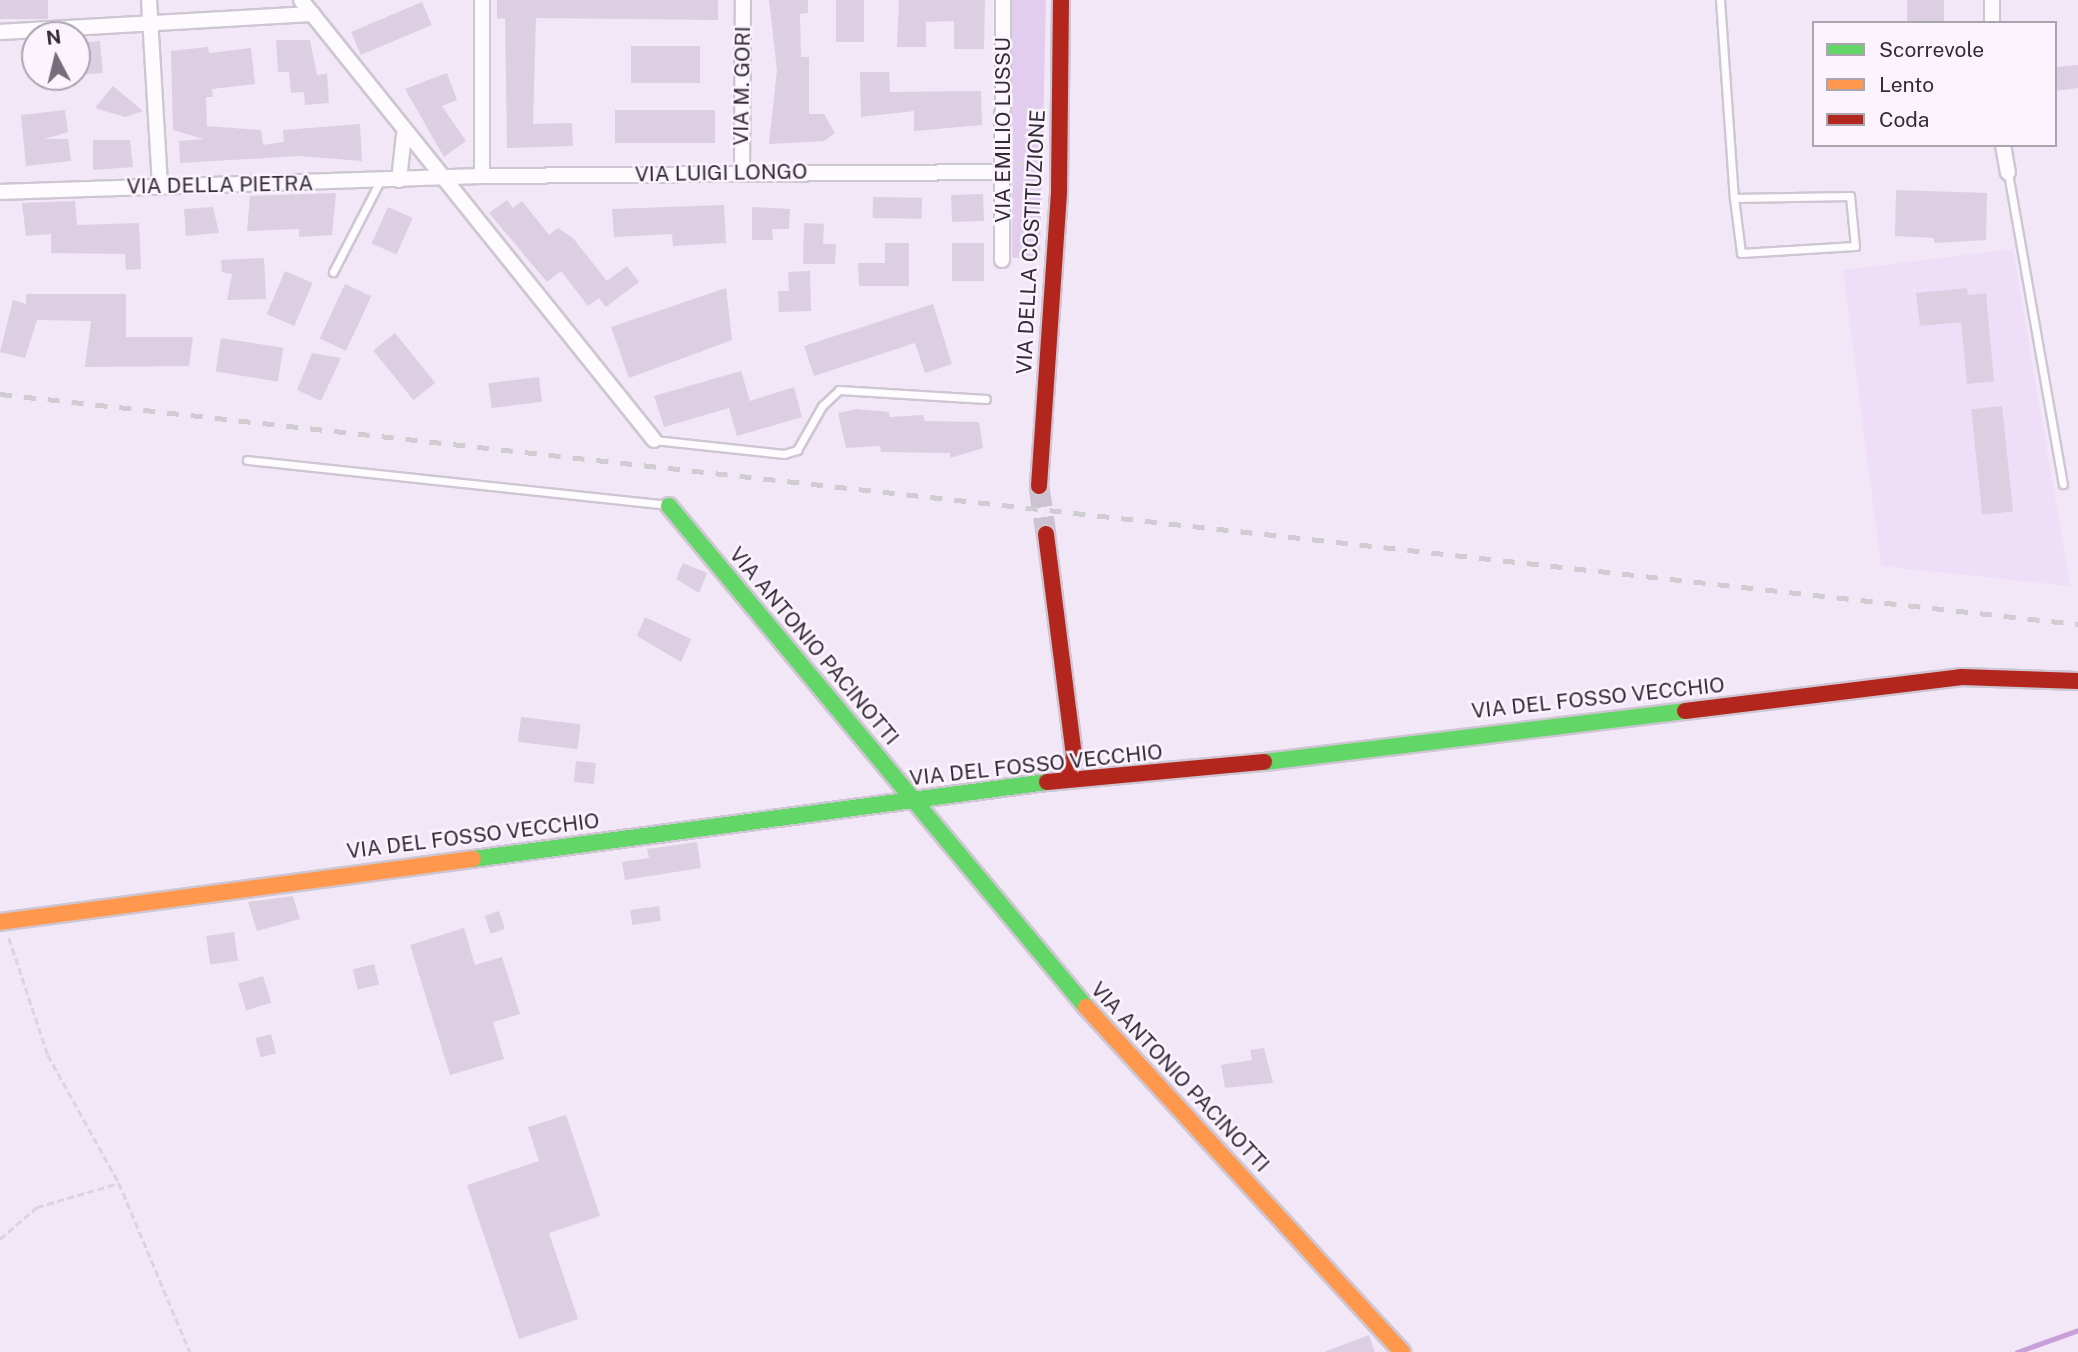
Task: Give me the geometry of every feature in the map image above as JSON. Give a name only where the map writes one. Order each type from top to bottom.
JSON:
[{"type":"street","points":[[149,0],[160,187]]},
{"type":"street","points":[[301,0],[439,178],[654,440]]},
{"type":"street","points":[[482,0],[482,176]]},
{"type":"street","name":"VIA M. GORI","points":[[742,172],[743,0]]},
{"type":"street","name":"VIA EMILIO LUSSU","points":[[1002,260],[1003,0]]},
{"type":"street","name":"VIA DELLA COSTITUZIONE","points":[[1039,486],[1059,162],[1061,0]]},
{"type":"street","points":[[1992,0],[1992,21]]},
{"type":"street","points":[[0,32],[150,27],[312,14]]},
{"type":"street","points":[[399,180],[404,134]]},
{"type":"street","points":[[2003,147],[2008,173]]},
{"type":"street","name":"VIA LUIGI LONGO","points":[[439,178],[1002,168]]},
{"type":"street","name":"VIA DELLA PIETRA","points":[[0,192],[439,178]]},
{"type":"street","name":"VIA ANTONIO PACINOTTI","points":[[669,506],[916,799],[1030,946],[1402,1352]]},
{"type":"street","points":[[1046,534],[1074,756],[1068,779]]},
{"type":"street","name":"VIA DEL FOSSO VECCHIO","points":[[1,919],[1068,779],[1219,768],[1962,677],[2078,681]]},
{"type":"lane","points":[[1720,0],[1734,198],[1741,253],[1855,246],[1850,196],[1734,198]]},
{"type":"lane","points":[[2008,173],[2063,484]]},
{"type":"lane","points":[[333,272],[380,181]]},
{"type":"lane","points":[[654,440],[784,454],[797,450],[839,390],[986,400]]},
{"type":"lane","name":"VIA ANTONIO PACINOTTI","points":[[247,460],[669,506]]},
{"type":"path","points":[[1002,168],[1059,162]]},
{"type":"path","points":[[1,919],[48,1055],[119,1183],[190,1352]]},
{"type":"path","points":[[0,1239],[37,1207],[119,1183]]},
{"type":"shaded area","points":[[1011,0],[1046,0],[1040,258],[1012,258]]},
{"type":"shaded area","points":[[2013,249],[2070,586],[1881,566],[1843,270]]},
{"type":"building","points":[[0,0],[48,0],[48,19],[0,19]]},
{"type":"building","points":[[497,0],[718,0],[718,20],[536,18],[533,124],[572,123],[573,146],[507,148],[505,18],[497,19]]},
{"type":"building","points":[[769,0],[808,0],[808,13],[800,14],[801,57],[809,57],[809,114],[824,114],[835,133],[824,141],[769,144],[777,70]]},
{"type":"building","points":[[836,0],[864,0],[864,42],[836,42]]},
{"type":"building","points":[[899,0],[985,0],[984,49],[954,49],[954,21],[926,22],[926,47],[897,47]]},
{"type":"building","points":[[1907,0],[1944,0],[1944,21],[1907,21]]},
{"type":"building","points":[[422,2],[432,25],[361,55],[351,32]]},
{"type":"building","points":[[276,40],[310,40],[317,75],[327,74],[329,103],[305,105],[304,92],[291,93],[289,72],[278,72]]},
{"type":"building","points":[[100,41],[103,73],[91,74],[91,42]]},
{"type":"building","points":[[631,46],[700,46],[700,83],[631,83]]},
{"type":"building","points":[[208,47],[209,53],[251,48],[255,84],[212,89],[213,97],[206,97],[207,126],[261,130],[263,145],[284,142],[283,130],[360,124],[362,161],[299,156],[180,163],[179,141],[204,139],[173,130],[171,51]]},
{"type":"building","points":[[2078,65],[2078,88],[2057,91],[2057,67]]},
{"type":"building","points":[[860,72],[889,72],[890,92],[981,91],[982,125],[914,131],[914,111],[861,117]]},
{"type":"building","points":[[447,73],[457,100],[442,106],[466,141],[444,157],[405,89]]},
{"type":"building","points":[[113,86],[143,111],[125,117],[95,108]]},
{"type":"building","points":[[65,110],[68,132],[44,139],[68,139],[71,161],[26,166],[21,115]]},
{"type":"building","points":[[615,110],[715,110],[715,143],[615,143]]},
{"type":"building","points":[[93,140],[130,140],[133,167],[93,170]]},
{"type":"building","points":[[1896,190],[1987,193],[1986,240],[1934,243],[1934,238],[1895,236]]},
{"type":"building","points":[[336,193],[332,235],[299,237],[299,229],[247,231],[250,196]]},
{"type":"building","points":[[983,194],[984,221],[952,222],[951,195]]},
{"type":"building","points":[[873,197],[922,198],[922,219],[873,218]]},
{"type":"building","points":[[507,200],[513,208],[522,201],[549,235],[558,228],[573,238],[607,281],[627,266],[639,282],[606,307],[599,298],[588,306],[561,271],[547,282],[489,213]]},
{"type":"building","points":[[75,201],[77,225],[139,223],[141,269],[126,270],[125,254],[51,253],[51,234],[26,236],[22,203]]},
{"type":"building","points":[[724,205],[726,243],[673,246],[672,234],[614,237],[612,209]]},
{"type":"building","points":[[213,207],[219,233],[186,236],[184,209]]},
{"type":"building","points":[[388,207],[413,218],[396,255],[372,244]]},
{"type":"building","points":[[752,207],[790,209],[789,229],[772,229],[773,240],[752,240]]},
{"type":"building","points":[[804,223],[824,224],[823,244],[836,244],[835,264],[803,264]]},
{"type":"building","points":[[885,243],[909,243],[909,286],[859,286],[858,263],[885,263]]},
{"type":"building","points":[[952,243],[984,243],[984,281],[952,281]]},
{"type":"building","points":[[264,258],[266,299],[227,300],[232,274],[222,272],[221,260]]},
{"type":"building","points":[[285,271],[313,283],[294,326],[267,314]]},
{"type":"building","points":[[810,271],[811,311],[779,312],[778,291],[789,291],[788,272]]},
{"type":"building","points":[[345,284],[371,296],[346,351],[320,338]]},
{"type":"building","points":[[726,288],[732,340],[629,378],[611,327]]},
{"type":"building","points":[[1967,288],[1968,295],[1986,293],[1994,381],[1967,384],[1961,322],[1920,326],[1916,293]]},
{"type":"building","points":[[26,294],[126,294],[126,337],[193,337],[189,366],[85,367],[91,321],[37,320],[25,358],[0,352],[13,300],[26,304]]},
{"type":"building","points":[[933,304],[952,364],[925,373],[915,343],[814,376],[804,346]]},
{"type":"building","points":[[395,333],[435,383],[414,400],[373,351]]},
{"type":"building","points":[[221,338],[283,348],[278,381],[216,372]]},
{"type":"building","points":[[312,353],[341,358],[321,401],[297,390]]},
{"type":"building","points":[[741,371],[750,401],[794,387],[802,417],[737,436],[729,408],[664,427],[654,396]]},
{"type":"building","points":[[539,377],[542,402],[491,408],[488,383]]},
{"type":"building","points":[[2002,406],[2013,511],[1982,515],[1971,409]]},
{"type":"building","points":[[856,409],[889,412],[890,417],[923,415],[925,421],[979,422],[983,448],[950,458],[950,453],[881,452],[880,446],[846,448],[838,413]]},
{"type":"building","points":[[683,563],[707,573],[699,593],[676,579]]},
{"type":"building","points":[[645,617],[691,639],[681,662],[637,636]]},
{"type":"building","points":[[521,717],[581,724],[578,749],[518,742]]},
{"type":"building","points":[[576,761],[596,763],[594,784],[574,782]]},
{"type":"building","points":[[697,842],[701,868],[625,880],[622,862],[649,858],[647,849]]},
{"type":"building","points":[[293,896],[300,919],[257,931],[248,902]]},
{"type":"building","points":[[659,906],[661,921],[632,925],[630,910]]},
{"type":"building","points":[[499,911],[505,929],[491,934],[485,916]]},
{"type":"building","points":[[464,928],[475,965],[502,957],[520,1014],[493,1022],[504,1059],[450,1075],[410,945]]},
{"type":"building","points":[[234,932],[238,961],[210,965],[206,936]]},
{"type":"building","points":[[374,964],[379,984],[358,990],[353,969]]},
{"type":"building","points":[[263,976],[271,1003],[246,1010],[238,984]]},
{"type":"building","points":[[271,1034],[276,1053],[261,1057],[256,1038]]},
{"type":"building","points":[[1264,1048],[1273,1083],[1225,1088],[1221,1065],[1252,1060],[1250,1050]]},
{"type":"building","points":[[566,1115],[600,1216],[549,1233],[578,1319],[519,1339],[467,1185],[539,1161],[528,1127]]},
{"type":"building","points":[[1369,1335],[1375,1352],[1326,1352],[1326,1351]]},
{"type":"waterway","points":[[2017,1352],[2078,1330]]},
{"type":"tunnel","points":[[1039,486],[1046,534]]},
{"type":"railway","points":[[0,394],[2078,624]]},
{"type":"traffic: fast","points":[[669,506],[1086,1007]]},
{"type":"traffic: fast","points":[[1264,762],[1685,711]]},
{"type":"traffic: fast","points":[[473,859],[1047,782]]},
{"type":"traffic: slow","points":[[0,922],[473,859]]},
{"type":"traffic: slow","points":[[1086,1007],[1402,1352]]},
{"type":"traffic: jam","points":[[1039,486],[1059,190],[1061,0]]},
{"type":"traffic: jam","points":[[1046,534],[1074,756],[1068,779]]},
{"type":"traffic: jam","points":[[1685,711],[1962,677],[2078,681]]},
{"type":"traffic: jam","points":[[1047,782],[1264,762]]}]
